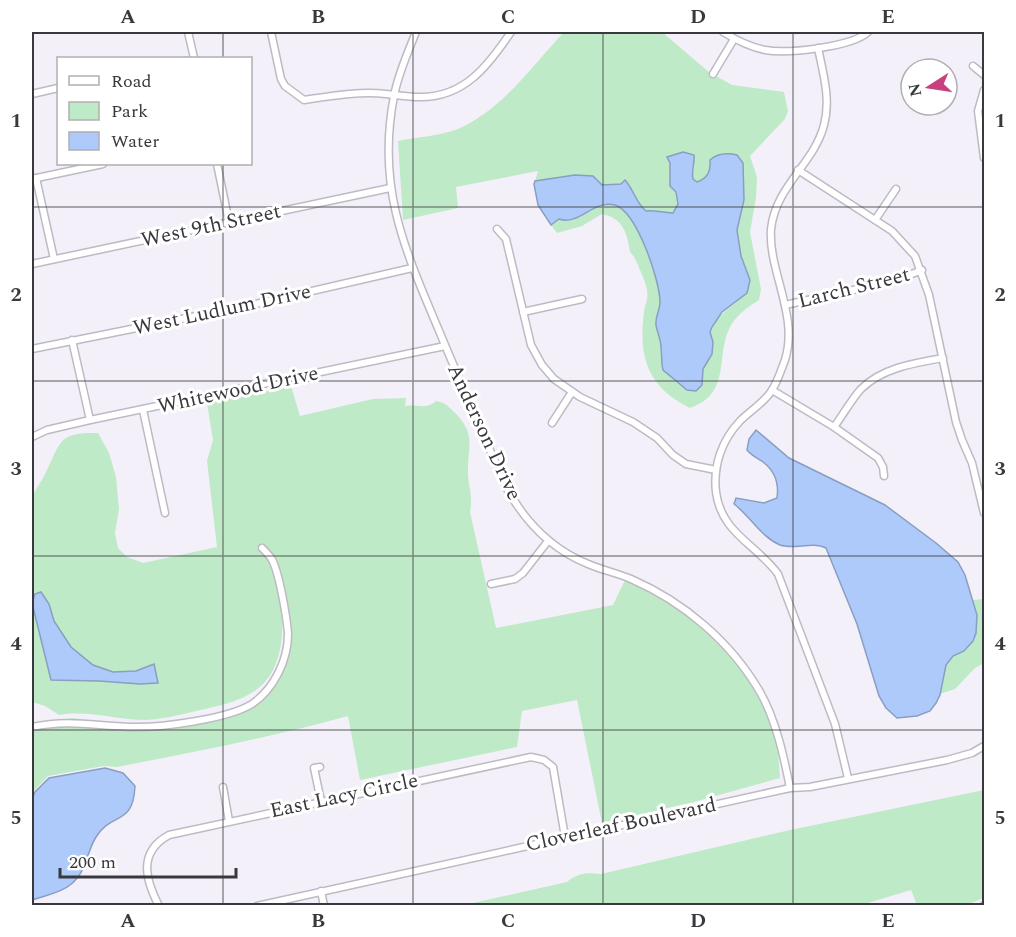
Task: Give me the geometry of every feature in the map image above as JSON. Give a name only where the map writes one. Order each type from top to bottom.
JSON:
[{"type":"street","points":[[188,32],[194,57]]},
{"type":"street","points":[[271,32],[281,79],[285,86],[304,100],[341,94],[432,96],[461,88],[480,74],[511,32]]},
{"type":"street","name":"Anderson Drive","points":[[416,32],[394,95],[389,134],[390,188],[396,218],[412,268],[506,487],[526,518],[548,541],[569,555],[631,579],[669,599],[686,610],[726,646],[745,669],[761,694],[785,759],[790,788]]},
{"type":"street","points":[[723,32],[734,39],[765,50],[794,51],[856,39],[868,32]]},
{"type":"street","points":[[713,74],[734,39]]},
{"type":"street","points":[[818,48],[827,92],[826,116],[820,136],[782,193],[774,214],[771,232],[772,249],[785,305],[788,342],[785,358],[772,390],[728,436],[721,450],[716,470],[717,499],[728,523],[738,537],[772,567],[784,587],[835,724],[848,778]]},
{"type":"street","points":[[973,66],[984,75]]},
{"type":"street","points":[[32,94],[57,88]]},
{"type":"street","points":[[984,90],[978,111],[984,158]]},
{"type":"street","points":[[54,259],[34,179],[98,165]]},
{"type":"street","points":[[217,165],[229,222]]},
{"type":"street","points":[[798,170],[875,220],[905,243],[915,256],[922,270],[929,295],[956,422],[972,463],[984,513]]},
{"type":"street","name":"West 9th Street","points":[[32,264],[390,188]]},
{"type":"street","points":[[875,220],[896,189]]},
{"type":"street","points":[[497,229],[506,240],[527,333],[536,356],[554,379],[572,392],[633,422],[657,438],[673,455],[686,464],[716,470]]},
{"type":"street","name":"West Ludlum Drive","points":[[32,349],[251,305],[412,268]]},
{"type":"street","name":"Larch Street","points":[[785,305],[894,281],[922,270]]},
{"type":"street","points":[[523,312],[582,299]]},
{"type":"street","points":[[72,340],[90,420]]},
{"type":"street","name":"Whitewood Drive","points":[[32,437],[47,430],[90,420],[445,346]]},
{"type":"street","points":[[834,427],[860,391],[879,376],[907,365],[943,358]]},
{"type":"street","points":[[772,390],[834,427],[879,459],[884,476]]},
{"type":"street","points":[[552,423],[572,392]]},
{"type":"street","points":[[143,410],[165,513]]},
{"type":"street","points":[[491,584],[515,579],[523,573],[548,541]]},
{"type":"street","points":[[32,727],[55,722],[74,722],[158,727],[222,715],[251,704],[270,687],[284,661],[288,644],[287,617],[272,559],[262,548]]},
{"type":"street","name":"Cloverleaf Boulevard","points":[[257,906],[790,788],[810,787],[947,760],[972,753],[984,746]]},
{"type":"street","name":"East Lacy Circle","points":[[159,906],[150,888],[147,866],[150,851],[169,835],[531,757],[544,760],[553,767],[565,837]]},
{"type":"street","points":[[320,767],[314,768],[321,801]]},
{"type":"street","points":[[223,787],[229,821]]},
{"type":"street","points":[[321,891],[324,906]]},
{"type":"green space","points":[[564,32],[662,32],[710,73],[709,75],[716,76],[732,85],[784,92],[788,111],[785,119],[750,156],[757,177],[750,232],[761,289],[759,300],[737,317],[731,325],[723,349],[717,383],[712,393],[690,408],[664,391],[655,381],[649,369],[643,343],[647,288],[630,252],[623,227],[615,219],[602,214],[582,226],[557,233],[551,225],[559,219],[573,219],[607,204],[615,205],[623,210],[639,233],[656,278],[660,301],[656,327],[663,365],[671,378],[687,390],[709,356],[712,341],[710,332],[713,325],[747,293],[750,280],[741,256],[737,230],[744,200],[744,173],[710,160],[708,174],[697,182],[693,179],[692,173],[695,165],[668,158],[670,186],[676,191],[678,204],[673,213],[647,212],[640,206],[625,181],[621,184],[602,185],[593,176],[575,175],[535,181],[538,171],[456,187],[458,208],[403,220],[398,141],[451,131],[474,120],[516,86]]},
{"type":"green space","points":[[291,386],[300,416],[373,399],[406,398],[405,406],[425,406],[436,401],[447,405],[460,418],[468,433],[470,512],[496,628],[613,605],[625,580],[650,591],[699,624],[740,668],[769,719],[777,746],[780,778],[694,802],[602,823],[577,700],[522,711],[517,747],[360,780],[348,716],[175,756],[117,767],[104,766],[48,776],[32,793],[32,726],[72,718],[145,726],[224,712],[247,704],[269,687],[285,665],[290,616],[275,558],[262,544],[257,548],[267,558],[275,577],[282,617],[282,634],[274,669],[256,690],[230,703],[171,717],[146,720],[92,714],[59,715],[45,706],[32,702],[32,497],[59,446],[63,440],[76,434],[98,433],[109,453],[116,477],[119,509],[115,533],[118,548],[127,557],[143,563],[217,547],[207,461],[213,440],[207,403]]},
{"type":"green space","points":[[984,599],[984,663],[975,668],[955,689],[940,694],[945,668],[952,659],[964,651],[977,615],[972,600]]},
{"type":"green space","points":[[984,790],[984,898],[966,905],[917,905],[911,890],[858,906],[464,905],[567,882],[582,874],[601,874],[790,830]]},
{"type":"water","points":[[683,152],[694,155],[693,179],[697,182],[706,176],[710,168],[710,160],[716,156],[737,155],[743,163],[744,200],[737,230],[741,256],[750,280],[747,293],[722,312],[712,327],[710,332],[713,342],[712,354],[703,369],[702,385],[696,391],[687,390],[663,370],[661,344],[656,325],[660,305],[659,292],[646,248],[631,220],[623,210],[615,205],[607,204],[573,219],[559,219],[551,225],[538,205],[534,184],[535,181],[575,175],[593,176],[602,185],[621,184],[625,180],[646,211],[673,213],[678,204],[676,192],[670,186],[670,163],[667,157]]},
{"type":"water","points":[[756,430],[789,458],[885,505],[958,562],[965,575],[977,615],[976,633],[973,641],[964,651],[953,656],[946,665],[940,695],[930,711],[917,716],[897,718],[886,708],[879,696],[857,624],[826,548],[815,545],[792,547],[780,545],[761,532],[734,504],[736,498],[764,503],[777,498],[777,483],[773,474],[763,462],[747,450],[749,439]]},
{"type":"water","points":[[41,592],[49,604],[54,621],[71,647],[93,665],[113,672],[136,671],[154,664],[158,683],[51,680],[32,603],[35,594]]},
{"type":"water","points":[[105,768],[123,773],[135,786],[130,808],[121,817],[102,829],[96,837],[76,880],[62,890],[32,900],[32,799],[35,792],[49,778]]}]
